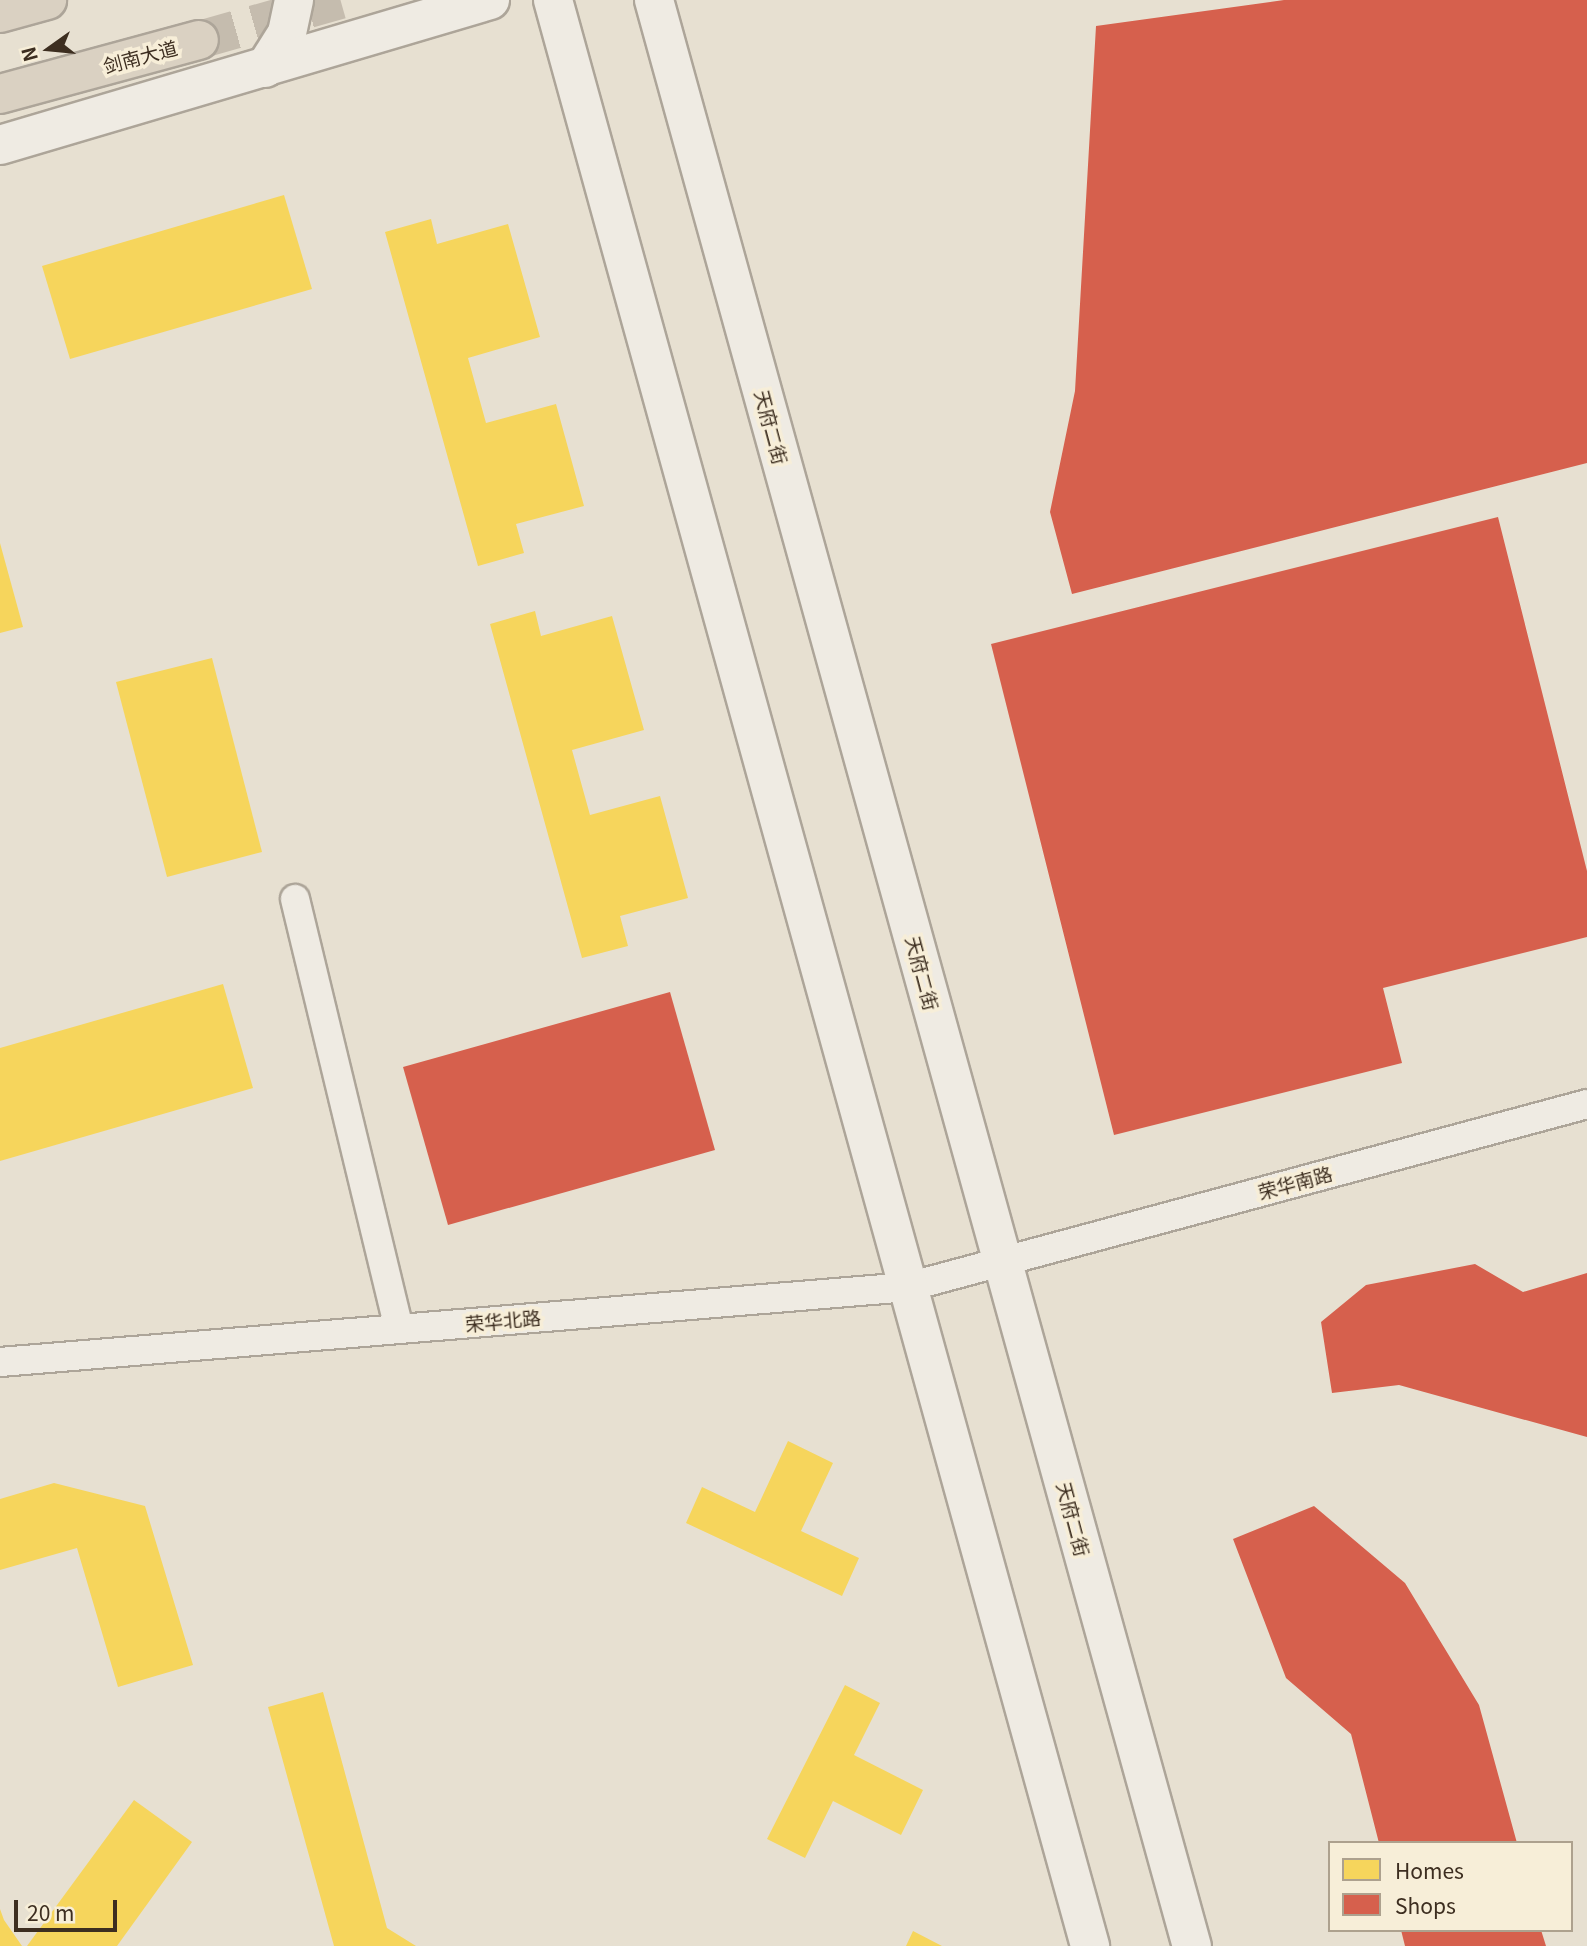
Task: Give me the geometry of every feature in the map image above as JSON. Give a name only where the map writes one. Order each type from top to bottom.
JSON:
[{"type":"highway","points":[[0,13],[47,0]]},
{"type":"highway","name":"剑南大道","points":[[0,94],[199,40]]},
{"type":"main road","points":[[265,68],[287,33],[294,0]]},
{"type":"main road","points":[[0,145],[490,0]]},
{"type":"main road","points":[[553,0],[1090,1946]]},
{"type":"main road","name":"天府二街","points":[[654,0],[1192,1946]]},
{"type":"street","points":[[295,899],[399,1328]]},
{"type":"street","name":"荣华南路","points":[[1002,1261],[1587,1104]]},
{"type":"street","name":"荣华北路","points":[[0,1362],[908,1287],[1002,1261]]},
{"type":"building: Homes","points":[[284,195],[312,289],[70,359],[42,266]]},
{"type":"building: Homes","points":[[431,219],[437,244],[508,224],[540,337],[468,358],[486,423],[556,404],[584,506],[516,524],[524,553],[478,566],[385,232]]},
{"type":"building: Homes","points":[[0,543],[23,627],[0,633]]},
{"type":"building: Homes","points":[[535,611],[541,636],[612,616],[644,730],[572,750],[590,815],[660,796],[688,898],[620,916],[628,946],[582,958],[490,624]]},
{"type":"building: Homes","points":[[212,658],[262,852],[167,877],[116,682]]},
{"type":"building: Homes","points":[[223,984],[253,1088],[0,1161],[0,1048]]},
{"type":"building: Homes","points":[[788,1441],[833,1463],[801,1531],[859,1558],[842,1596],[686,1523],[702,1487],[755,1512]]},
{"type":"building: Homes","points":[[54,1483],[145,1506],[193,1665],[118,1687],[77,1548],[0,1570],[0,1499]]},
{"type":"building: Homes","points":[[845,1685],[880,1703],[854,1755],[923,1790],[901,1835],[833,1801],[805,1858],[767,1839]]},
{"type":"building: Homes","points":[[323,1692],[387,1928],[416,1946],[334,1946],[268,1707]]},
{"type":"building: Homes","points":[[134,1800],[192,1842],[117,1946],[27,1946]]},
{"type":"building: Homes","points":[[0,1909],[4,1920],[22,1946],[0,1946]]},
{"type":"building: Homes","points":[[913,1931],[942,1946],[906,1946]]},
{"type":"building: Shops","points":[[1284,0],[1587,0],[1587,463],[1072,594],[1050,512],[1075,391],[1096,26]]},
{"type":"building: Shops","points":[[1498,517],[1587,871],[1587,937],[1383,988],[1402,1063],[1114,1135],[991,644]]},
{"type":"building: Shops","points":[[670,992],[715,1150],[448,1225],[403,1067]]},
{"type":"building: Shops","points":[[1475,1264],[1523,1292],[1587,1273],[1587,1437],[1399,1385],[1332,1393],[1321,1322],[1366,1285]]},
{"type":"building: Shops","points":[[1314,1506],[1405,1583],[1479,1705],[1516,1841],[1378,1841],[1351,1734],[1286,1678],[1233,1539]]},
{"type":"building: Shops","points":[[1402,1932],[1542,1932],[1546,1946],[1405,1946]]},
{"type":"tunnel","points":[[199,40],[340,0]]}]
